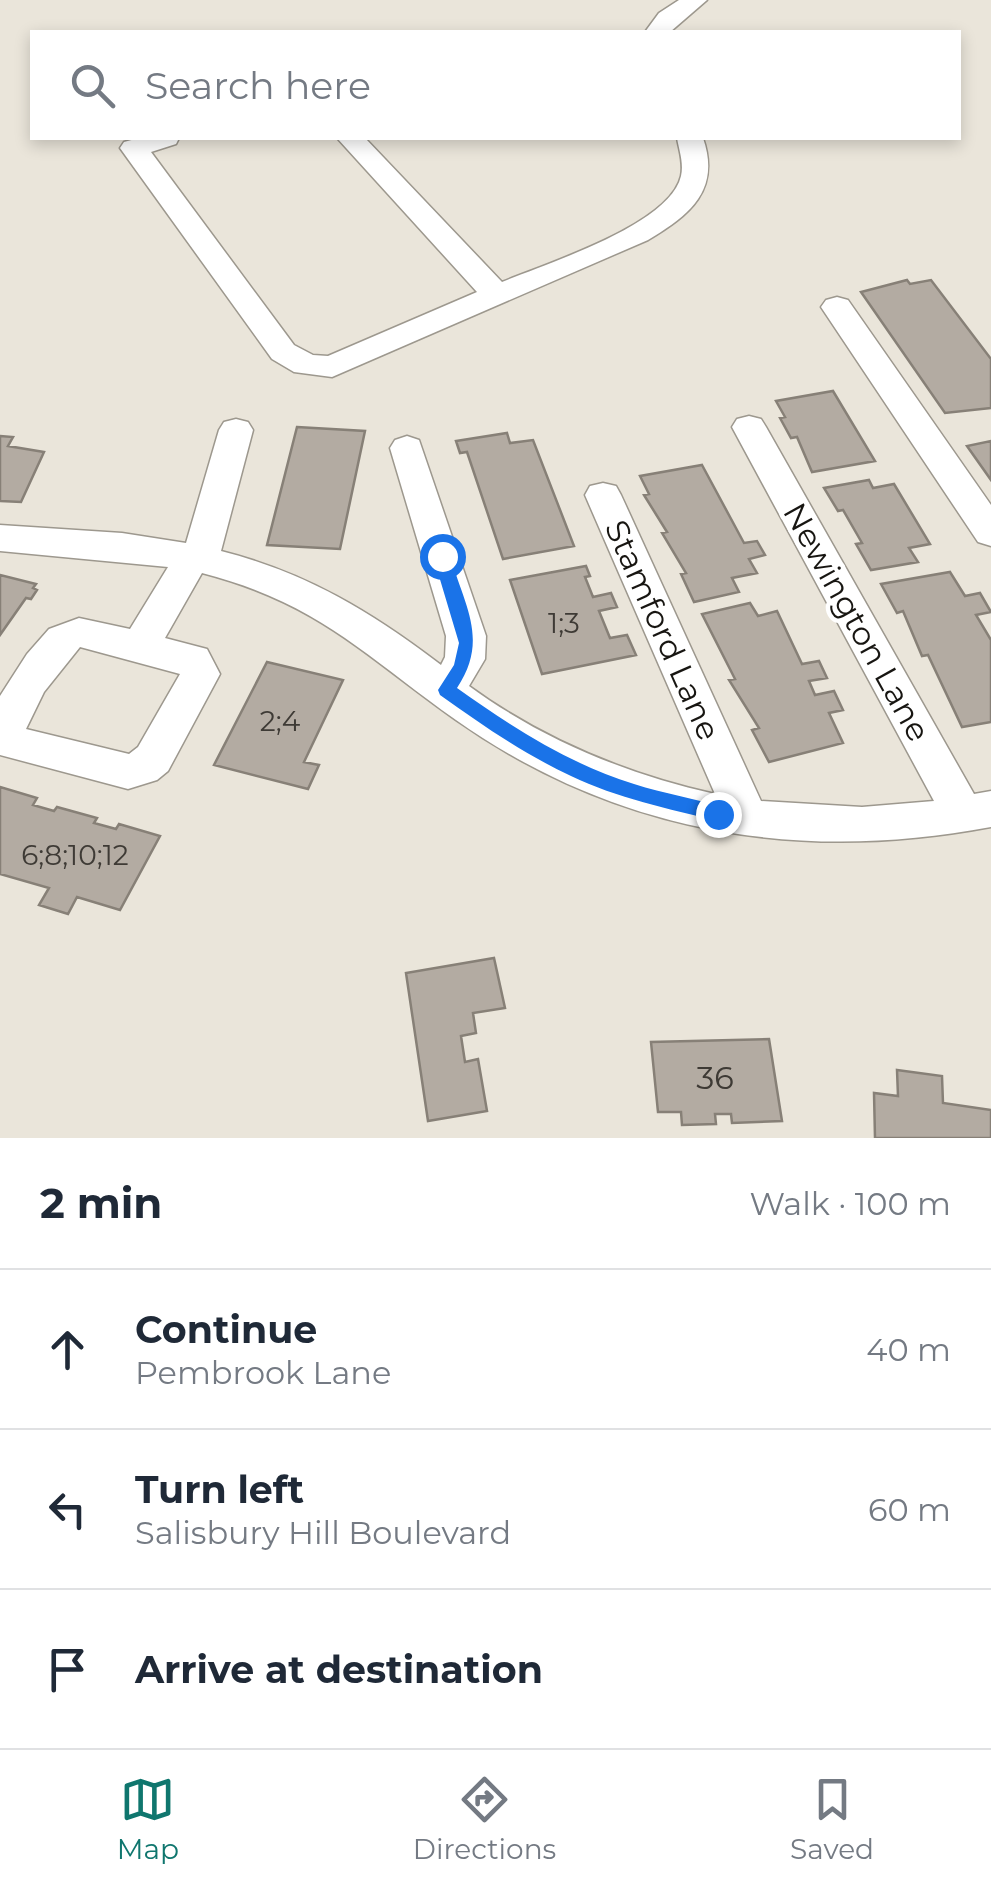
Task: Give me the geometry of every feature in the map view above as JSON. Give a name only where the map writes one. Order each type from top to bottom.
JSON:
[{"type":"street","points":[[659,30],[668,18],[695,0]]},
{"type":"street","points":[[160,140],[134,148],[283,352],[306,365],[332,366],[662,221],[694,186],[698,162],[691,140]]},
{"type":"street","points":[[352,140],[495,293]]},
{"type":"street","points":[[838,306],[991,533]]},
{"type":"street","name":"Newington Lane","points":[[749,428],[978,812]]},
{"type":"street","points":[[140,646],[197,558],[236,430]]},
{"type":"street","points":[[407,448],[466,636],[462,666],[446,690]]},
{"type":"street","name":"Stamford Lane","points":[[603,495],[747,819]]},
{"type":"street","points":[[0,538],[102,544],[230,564],[317,600],[403,654],[446,690],[530,748],[580,772],[652,797],[747,819],[858,826],[978,812]]},
{"type":"street","points":[[80,632],[140,646],[192,660],[200,674],[153,759],[142,768],[121,771],[4,736],[5,720],[60,639],[80,632]]},
{"type":"building","points":[[907,280],[910,284],[931,280],[991,359],[991,408],[945,413],[861,292]]},
{"type":"building","points":[[833,391],[875,461],[812,472],[797,437],[791,438],[780,418],[785,417],[776,401]]},
{"type":"building","points":[[297,427],[365,431],[340,549],[267,545]]},
{"type":"building","points":[[507,433],[510,443],[533,440],[574,546],[503,559],[467,452],[460,453],[456,441]]},
{"type":"building","points":[[0,436],[13,437],[8,446],[44,452],[21,502],[0,501]]},
{"type":"building","points":[[991,441],[991,480],[967,446]]},
{"type":"building","points":[[702,465],[744,543],[757,541],[765,555],[749,559],[757,573],[732,578],[739,592],[694,602],[681,574],[686,573],[662,533],[667,532],[644,495],[649,494],[640,476]]},
{"type":"building","points":[[869,480],[873,488],[894,484],[930,544],[909,548],[918,562],[871,570],[856,544],[862,543],[843,510],[838,511],[824,488]]},
{"type":"building","points":[[586,566],[590,576],[585,577],[593,597],[611,593],[617,607],[599,611],[610,638],[627,635],[636,655],[542,674],[510,580]]},
{"type":"building","points":[[950,572],[965,596],[980,593],[991,612],[976,615],[991,640],[991,722],[962,727],[928,655],[922,656],[903,611],[897,613],[881,584]]},
{"type":"building","points":[[0,575],[36,584],[33,588],[37,590],[31,599],[26,598],[0,635]]},
{"type":"building","points":[[750,603],[758,616],[777,611],[802,664],[819,661],[827,678],[809,681],[815,695],[834,691],[843,710],[829,713],[843,743],[769,762],[752,730],[759,728],[729,680],[735,679],[702,614]]},
{"type":"building","points":[[267,662],[343,680],[304,762],[319,765],[308,789],[214,765]]},
{"type":"building","points":[[0,787],[37,798],[33,805],[54,811],[57,807],[97,818],[94,823],[116,829],[119,824],[160,836],[120,910],[77,897],[68,914],[39,905],[49,888],[0,874]]},
{"type":"building","points":[[494,958],[505,1008],[473,1013],[476,1033],[461,1036],[465,1062],[478,1059],[487,1111],[428,1121],[406,973]]},
{"type":"building","points":[[769,1039],[782,1121],[732,1123],[731,1114],[715,1114],[716,1124],[682,1125],[681,1112],[658,1112],[651,1042]]},
{"type":"building","points":[[897,1070],[942,1076],[943,1103],[991,1110],[991,1138],[875,1138],[874,1093],[898,1096]]},
{"type":"route","points":[[442,556],[467,643],[462,666],[446,690],[530,748],[580,772],[633,792],[718,814]]}]
